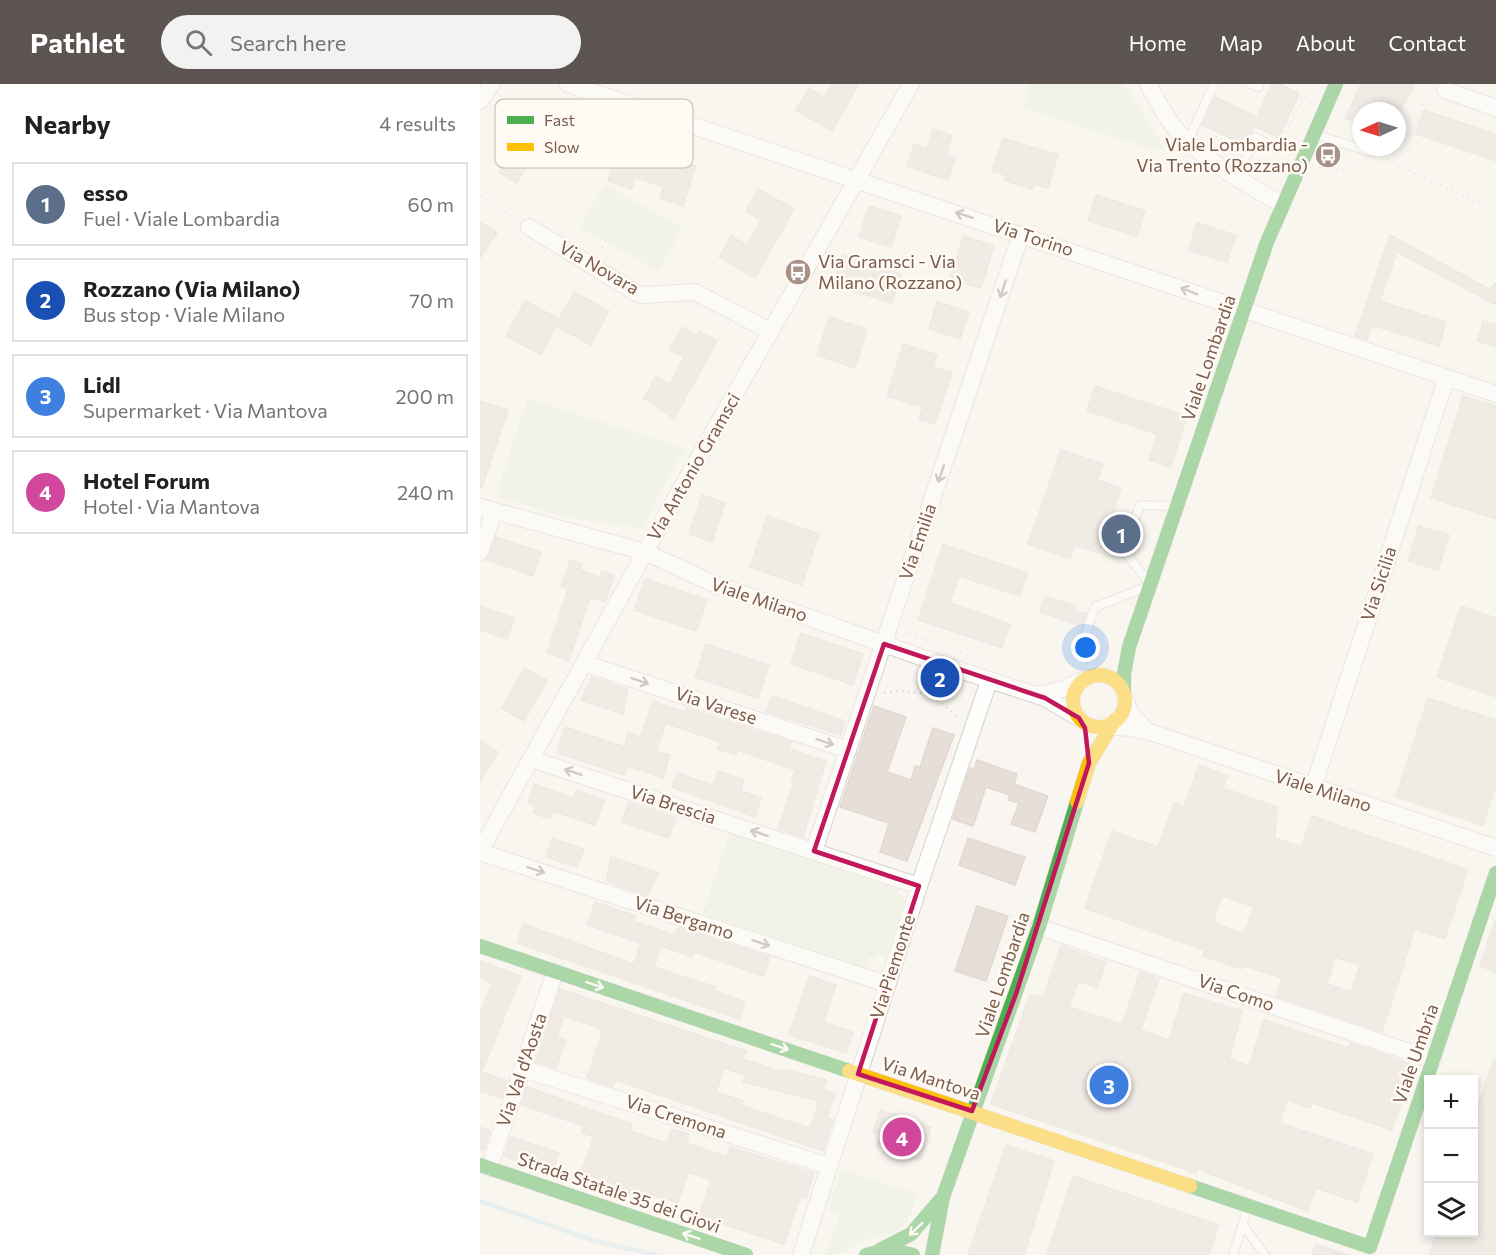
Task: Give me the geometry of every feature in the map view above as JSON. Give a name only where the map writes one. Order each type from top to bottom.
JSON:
[{"type":"street","points":[[480,101],[492,84]]},
{"type":"street","name":"Via Torino","points":[[568,84],[613,99]]},
{"type":"street","name":"Via Antonio Gramsci","points":[[480,851],[645,552],[910,84]]},
{"type":"street","points":[[1148,84],[1173,124],[1188,141],[1237,176],[1283,204]]},
{"type":"street","name":"Viale Lombardia","points":[[1124,695],[1128,647],[1244,311],[1283,204],[1336,84]]},
{"type":"street","points":[[1456,90],[1496,108]]},
{"type":"street","name":"Via Torino","points":[[693,126],[1173,284],[1244,311],[1496,394]]},
{"type":"street","name":"Via Novara","points":[[529,227],[636,293],[644,295],[695,292],[770,331]]},
{"type":"street","name":"Via Emilia","points":[[821,853],[848,750],[1021,234]]},
{"type":"street","name":"Via Sicilia","points":[[1313,788],[1446,379]]},
{"type":"street","points":[[480,552],[487,510]]},
{"type":"street","name":"Viale Milano","points":[[487,510],[645,552],[712,583],[988,681],[1037,695],[1079,718]]},
{"type":"street","name":"Viale Lombardia","points":[[1085,674],[1114,663],[1128,647]]},
{"type":"street","name":"Via Varese","points":[[584,663],[848,750]]},
{"type":"street","points":[[1085,674],[1073,696],[1074,709],[1079,718],[1090,725],[1109,724],[1123,709],[1124,695]]},
{"type":"street","points":[[1037,695],[1058,691],[1085,674],[1111,678],[1118,684],[1124,695],[1130,713],[1150,732]]},
{"type":"street","name":"Via Piemonte","points":[[801,1255],[858,1074],[880,982],[913,884],[988,681]]},
{"type":"street","name":"Viale Lombardia","points":[[1079,718],[1089,742],[1089,763]]},
{"type":"street","name":"Viale Lombardia","points":[[932,1255],[943,1197],[1039,927],[1089,763],[1109,724]]},
{"type":"street","name":"Viale Milano","points":[[1109,724],[1150,732],[1496,848]]},
{"type":"street","name":"Via Brescia","points":[[531,759],[913,884]]},
{"type":"street","name":"Via Bergamo","points":[[480,851],[880,982]]},
{"type":"street","name":"Viale Umbria","points":[[1370,1247],[1496,873]]},
{"type":"street","name":"Via Como","points":[[1039,927],[1433,1060]]},
{"type":"street","name":"Via Mantova","points":[[480,946],[1370,1247]]},
{"type":"street","name":"Via Val d'Aosta","points":[[483,1170],[523,1069],[555,972]]},
{"type":"street","name":"Via Cremona","points":[[523,1069],[829,1166]]},
{"type":"street","name":"Strada Statale 35 dei Giovi","points":[[483,1170],[704,1255]]},
{"type":"street","name":"Strada Statale 35 dei Giovi","points":[[483,1170],[746,1255]]},
{"type":"street","name":"Viale Lombardia","points":[[866,1255],[911,1234],[943,1197]]},
{"type":"street","points":[[880,1250],[899,1250],[913,1255]]},
{"type":"lane","points":[[1188,141],[1214,84]]},
{"type":"lane","points":[[1313,133],[1352,146]]},
{"type":"lane","points":[[1237,176],[1255,137],[1278,148]]},
{"type":"lane","points":[[1083,642],[1095,608],[1151,585],[1124,551],[1140,505],[1178,506]]},
{"type":"lane","points":[[1233,1255],[1249,1205]]},
{"type":"lane","points":[[1243,1225],[1265,1255]]},
{"type":"path","points":[[1406,137],[1413,133],[1423,103],[1456,90]]},
{"type":"path","points":[[1278,148],[1303,96],[1317,104]]},
{"type":"path","points":[[1205,132],[1248,153]]},
{"type":"path","points":[[1319,167],[1344,170],[1356,166],[1367,156]]},
{"type":"path","points":[[1378,156],[1477,203],[1496,200]]},
{"type":"path","points":[[480,196],[529,227]]},
{"type":"path","points":[[592,265],[611,228]]},
{"type":"path","points":[[636,293],[650,272],[652,261],[642,242]]},
{"type":"path","points":[[904,632],[992,662],[1000,667]]},
{"type":"path","points":[[1085,674],[1113,644]]},
{"type":"path","points":[[921,693],[932,661]]},
{"type":"path","points":[[867,697],[905,691],[921,693],[941,702],[959,720],[973,726]]},
{"type":"path","points":[[734,825],[732,833],[741,882]]},
{"type":"path","points":[[808,903],[821,853]]},
{"type":"path","points":[[741,882],[854,920],[863,918],[913,884]]},
{"type":"path","points":[[704,910],[741,882]]},
{"type":"path","points":[[770,946],[785,896]]},
{"type":"path","points":[[854,920],[878,966],[880,982]]},
{"type":"highlighted area","points":[[884,644],[1045,698],[1079,718],[1085,728],[1089,763],[1016,994],[972,1111],[858,1074],[919,886],[814,851]]},
{"type":"green space","points":[[1030,84],[1124,84],[1164,147],[1157,151],[1023,107]]},
{"type":"green space","points":[[604,184],[682,228],[658,271],[580,227]]},
{"type":"green space","points":[[528,398],[685,449],[641,528],[563,517],[496,496]]},
{"type":"green space","points":[[730,832],[898,889],[897,894],[905,897],[885,957],[879,955],[869,959],[866,968],[703,914]]},
{"type":"green space","points":[[841,1169],[918,1194],[908,1219],[894,1232],[864,1240],[842,1253],[825,1255],[840,1214],[828,1210]]},
{"type":"building","points":[[832,84],[859,84],[832,131],[796,110],[809,88],[824,97]]},
{"type":"building","points":[[1272,84],[1280,84],[1299,93],[1279,138],[1254,126],[1244,145],[1202,125],[1215,97],[1257,117]]},
{"type":"building","points":[[1361,84],[1415,84],[1405,102],[1353,102]]},
{"type":"building","points":[[1352,103],[1352,121],[1345,118]]},
{"type":"building","points":[[1424,110],[1496,134],[1496,161],[1416,134]]},
{"type":"building","points":[[933,129],[952,135],[946,155],[955,158],[948,180],[907,166],[914,144],[927,149]]},
{"type":"building","points":[[1003,138],[1058,155],[1048,188],[1034,184],[1032,189],[1004,180],[1006,175],[992,171]]},
{"type":"building","points":[[693,165],[696,166],[683,206],[660,198],[664,187],[635,177],[632,189],[608,181],[612,168],[693,168]]},
{"type":"building","points":[[502,168],[526,168],[516,183],[499,172]]},
{"type":"building","points":[[758,189],[794,209],[755,278],[719,257],[731,236],[747,245],[761,220],[746,211]]},
{"type":"building","points":[[1096,195],[1145,211],[1137,236],[1088,221]]},
{"type":"building","points":[[869,206],[901,216],[891,247],[859,237]]},
{"type":"building","points":[[480,222],[497,233],[480,258]]},
{"type":"building","points":[[1197,223],[1236,235],[1227,262],[1188,250]]},
{"type":"building","points":[[1390,235],[1489,289],[1496,283],[1496,305],[1397,252],[1380,301],[1446,322],[1439,346],[1372,325],[1367,340],[1355,336]]},
{"type":"building","points":[[963,236],[994,246],[981,288],[950,279]]},
{"type":"building","points":[[843,255],[901,274],[892,303],[833,285]]},
{"type":"building","points":[[574,292],[609,311],[591,345],[556,326],[541,355],[506,336],[525,301],[559,319]]},
{"type":"building","points":[[937,302],[969,312],[960,339],[929,329]]},
{"type":"building","points":[[829,317],[867,329],[855,368],[817,355]]},
{"type":"building","points":[[1483,321],[1496,325],[1496,347],[1477,341]]},
{"type":"building","points":[[682,327],[696,335],[699,331],[717,341],[674,419],[644,398],[656,376],[670,384],[684,357],[670,350]]},
{"type":"building","points":[[903,344],[937,355],[933,367],[952,373],[935,424],[919,419],[923,407],[887,396]]},
{"type":"building","points":[[1095,386],[1187,416],[1171,467],[1149,460],[1157,434],[1087,411]]},
{"type":"building","points":[[1463,396],[1496,406],[1496,519],[1431,498]]},
{"type":"building","points":[[480,401],[508,410],[482,488],[480,488]]},
{"type":"building","points":[[1061,450],[1103,464],[1097,480],[1121,488],[1110,522],[1125,527],[1120,542],[1105,537],[1099,553],[1075,545],[1070,559],[1028,544]]},
{"type":"building","points":[[702,495],[725,503],[712,542],[689,534]]},
{"type":"building","points":[[767,516],[819,534],[802,585],[750,567]]},
{"type":"building","points":[[1419,526],[1449,535],[1438,570],[1408,561]]},
{"type":"building","points":[[496,537],[541,552],[533,576],[487,560]]},
{"type":"building","points":[[943,544],[1027,573],[1020,596],[959,576],[950,603],[1010,624],[1002,648],[918,620]]},
{"type":"building","points":[[570,560],[582,564],[580,570],[600,577],[602,571],[614,575],[605,602],[590,597],[569,660],[547,653],[568,589],[561,587]]},
{"type":"building","points":[[645,579],[707,600],[696,631],[634,610]]},
{"type":"building","points":[[1045,596],[1076,606],[1075,611],[1086,614],[1082,626],[1040,612]]},
{"type":"building","points":[[480,606],[514,618],[507,639],[480,630]]},
{"type":"building","points":[[1461,606],[1496,618],[1496,697],[1437,677]]},
{"type":"building","points":[[801,633],[863,654],[853,685],[791,664]]},
{"type":"building","points":[[706,644],[769,665],[758,698],[695,677]]},
{"type":"building","points":[[524,668],[547,680],[524,721],[502,708]]},
{"type":"building","points":[[592,677],[628,689],[623,714],[581,700]]},
{"type":"building","points":[[772,696],[845,721],[841,735],[766,712]]},
{"type":"building","points":[[1428,698],[1496,720],[1496,785],[1483,825],[1396,797]]},
{"type":"building","points":[[653,701],[685,712],[686,708],[791,742],[789,749],[826,761],[803,837],[778,829],[794,783],[791,782],[795,770],[737,750],[736,755],[717,749],[720,742],[666,723],[656,751],[670,755],[663,778],[628,766],[625,775],[557,753],[565,727],[624,747],[628,733],[641,737]]},
{"type":"building","points":[[874,706],[906,717],[887,772],[911,780],[915,766],[920,767],[933,728],[954,735],[907,861],[880,852],[889,823],[840,807]]},
{"type":"building","points":[[480,740],[498,752],[480,781]]},
{"type":"building","points":[[977,760],[1017,774],[1014,784],[1048,796],[1035,832],[1011,824],[1019,803],[1008,800],[1010,795],[986,787],[973,826],[953,819],[970,768],[974,769]]},
{"type":"building","points":[[1199,765],[1228,776],[1223,788],[1277,807],[1275,838],[1301,847],[1312,816],[1468,870],[1445,939],[1415,929],[1382,1032],[1276,996],[1282,978],[1242,965],[1241,969],[1203,956],[1204,950],[1085,908],[1112,831],[1158,847],[1174,803],[1184,807]],"holes":[[[1222,896],[1254,907],[1244,934],[1213,923]],[[1335,957],[1360,965],[1351,992],[1327,984]]]},
{"type":"building","points":[[718,771],[744,780],[741,791],[761,798],[755,817],[672,787],[677,773],[713,785]]},
{"type":"building","points":[[534,784],[574,798],[576,790],[604,800],[595,825],[553,811],[550,819],[533,813],[535,805],[528,803]]},
{"type":"building","points":[[629,802],[676,818],[669,838],[622,822]]},
{"type":"building","points":[[552,838],[584,849],[577,867],[546,857]]},
{"type":"building","points":[[968,838],[1025,857],[1015,885],[959,865]]},
{"type":"building","points":[[611,857],[659,873],[647,895],[606,881]]},
{"type":"building","points":[[595,902],[636,916],[634,921],[675,935],[678,927],[770,957],[764,976],[694,952],[692,957],[661,946],[654,967],[716,987],[714,991],[745,1002],[740,1019],[517,943],[523,924],[634,964],[641,943],[587,925]]},
{"type":"building","points":[[977,906],[1008,916],[986,981],[955,971]]},
{"type":"building","points":[[1496,922],[1496,972],[1480,966]]},
{"type":"building","points":[[1061,946],[1106,962],[1097,988],[1078,981],[1069,1007],[1122,1024],[1140,972],[1159,979],[1141,1030],[1169,1040],[1184,993],[1242,1011],[1229,1059],[1249,1066],[1264,1020],[1349,1048],[1350,1043],[1414,1065],[1392,1130],[1312,1103],[1310,1108],[1287,1100],[1280,1123],[1373,1154],[1357,1202],[1316,1188],[1308,1211],[1197,1169],[1196,1173],[991,1104],[1030,994],[1043,998]]},
{"type":"building","points":[[480,961],[521,976],[482,1072],[507,1081],[502,1098],[480,1091],[480,1014],[492,983],[480,978]]},
{"type":"building","points":[[809,976],[836,985],[824,1022],[853,1032],[846,1053],[789,1035]]},
{"type":"building","points":[[560,989],[746,1051],[743,1059],[783,1072],[784,1069],[826,1080],[823,1089],[835,1094],[827,1118],[833,1120],[823,1151],[616,1080],[613,1087],[587,1078],[603,1029],[564,1016],[557,1037],[566,1040],[556,1068],[536,1062]],"holes":[[[724,1068],[745,1075],[743,1082],[819,1101],[810,1128],[741,1105],[743,1101],[716,1092]]]},
{"type":"building","points":[[1494,1059],[1496,1060],[1496,1255],[1429,1255],[1436,1237],[1478,1237],[1478,1106]]},
{"type":"building","points":[[527,1087],[632,1124],[630,1131],[667,1143],[672,1129],[689,1134],[687,1143],[727,1157],[730,1147],[814,1173],[806,1199],[800,1197],[784,1244],[699,1216],[711,1180],[688,1172],[678,1203],[637,1190],[635,1195],[615,1188],[616,1184],[581,1173],[594,1136],[582,1133],[584,1126],[521,1105]]},
{"type":"building","points":[[880,1110],[931,1127],[920,1161],[877,1146],[880,1135],[873,1132]]},
{"type":"building","points":[[480,1127],[490,1131],[484,1150],[480,1150]]},
{"type":"building","points":[[511,1137],[559,1153],[552,1173],[504,1156]]},
{"type":"building","points":[[1006,1145],[1054,1161],[1024,1255],[968,1255]]},
{"type":"building","points":[[1073,1176],[1219,1225],[1209,1255],[1047,1255]]},
{"type":"building","points":[[1316,1244],[1349,1255],[1312,1255]]},
{"type":"waterway","points":[[480,1201],[595,1241],[656,1255]]},
{"type":"traffic: fast","points":[[1124,695],[1124,674],[1129,647],[1267,242],[1336,84]]},
{"type":"traffic: fast","points":[[932,1255],[943,1197],[1039,927],[1077,802]]},
{"type":"traffic: fast","points":[[1190,1186],[1370,1247],[1496,873]]},
{"type":"traffic: fast","points":[[480,946],[849,1071]]},
{"type":"traffic: fast","points":[[480,1165],[746,1255]]},
{"type":"traffic: fast","points":[[880,1250],[911,1234],[941,1199]]},
{"type":"traffic: fast","points":[[866,1255],[890,1249],[913,1255]]},
{"type":"traffic: slow","points":[[1099,675],[1109,677],[1117,683],[1123,691],[1125,701],[1123,711],[1117,719],[1109,725],[1099,727],[1089,725],[1081,719],[1075,711],[1073,701],[1075,691],[1081,683],[1089,677],[1099,675]]},
{"type":"traffic: slow","points":[[1077,802],[1089,763],[1115,720]]},
{"type":"traffic: slow","points":[[849,1071],[1190,1186]]},
{"type":"place","name":"Viale Lombardia - Via Trento (Rozzano)","points":[[1328,155]]},
{"type":"place","name":"Via Gramsci - Via Milano (Rozzano)","points":[[798,272]]},
{"type":"place","name":"esso","points":[[1121,534]]},
{"type":"place","name":"Rozzano (Via Milano)","points":[[940,678]]},
{"type":"place","name":"Lidl","points":[[1109,1085]]},
{"type":"place","name":"Hotel Forum","points":[[902,1137]]}]
